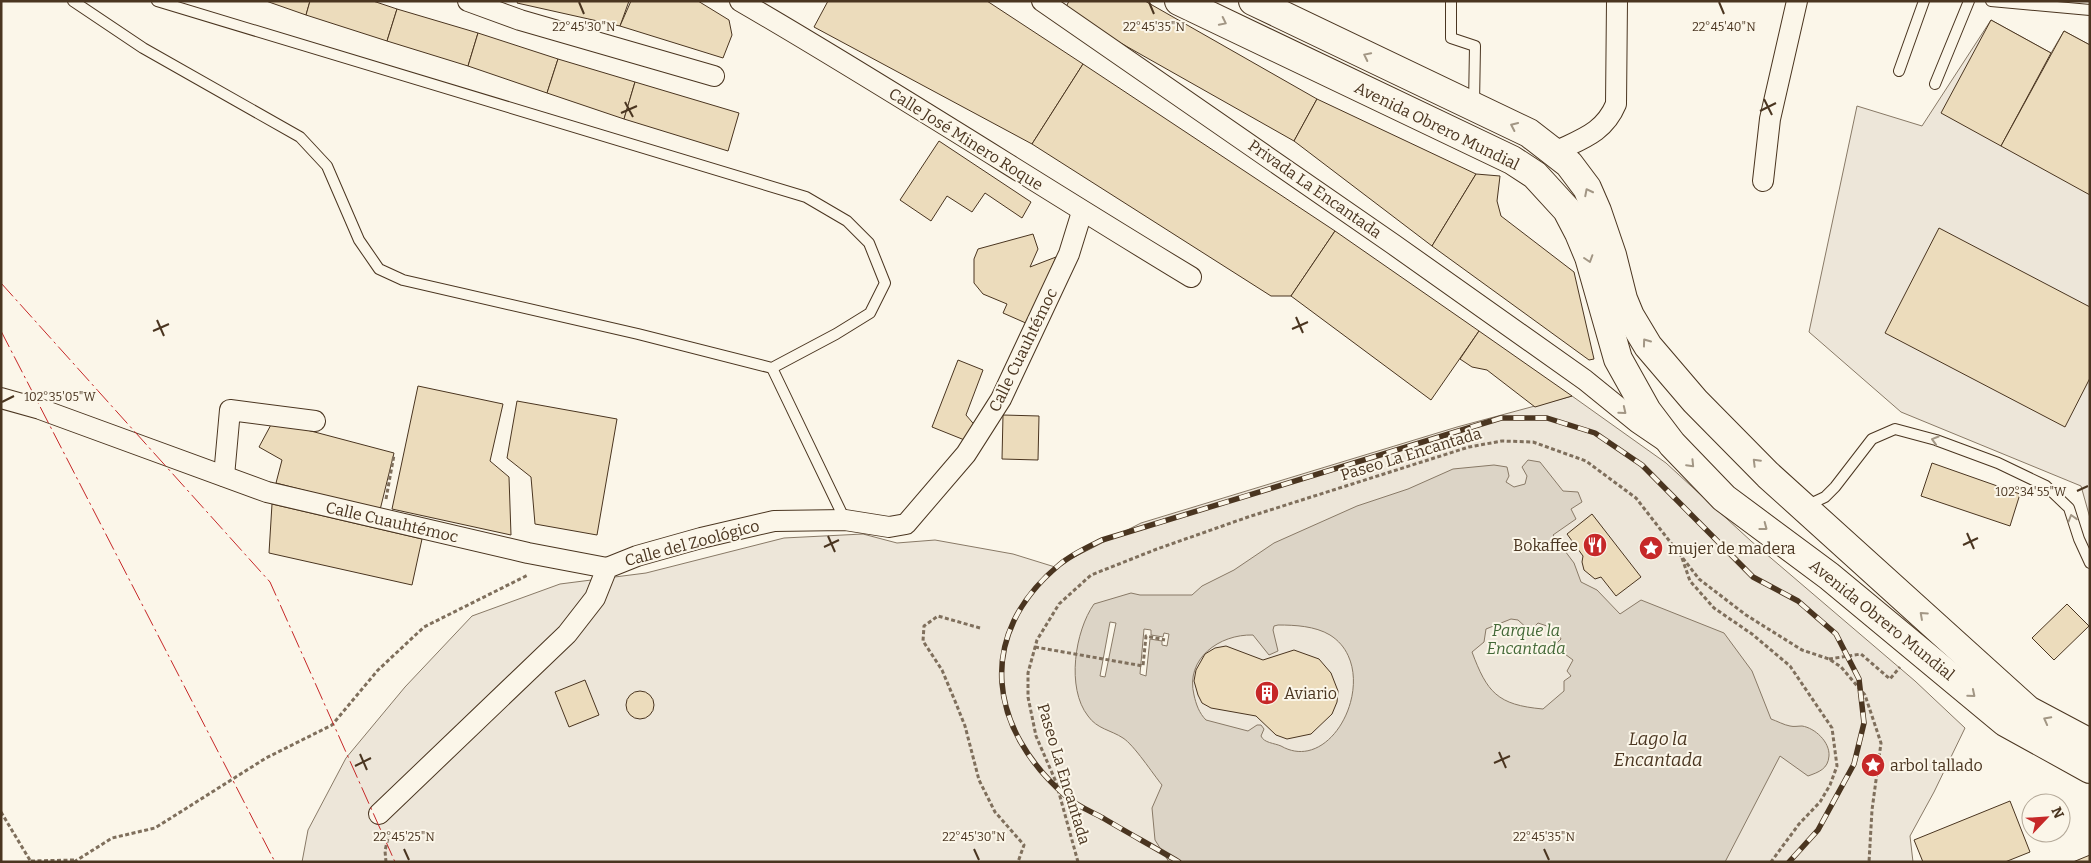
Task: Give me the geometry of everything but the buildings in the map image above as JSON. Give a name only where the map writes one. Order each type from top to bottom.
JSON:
[{"type":"main road","name":"Avenida Obrero Mundial","points":[[1179,1],[1512,160],[1535,175],[1567,210],[1580,233],[1618,359],[1648,411],[1672,444],[1724,498],[1829,576],[2005,722],[2090,769]]},
{"type":"main road","name":"Avenida Obrero Mundial","points":[[1253,1],[1529,133],[1569,164],[1587,188],[1612,255],[1622,299],[1630,316],[1648,346],[1695,401],[1768,475],[2028,710],[2090,743]]},
{"type":"street","points":[[468,1],[520,20],[714,76]]},
{"type":"street","name":"Calle José Minero Roque","points":[[740,1],[833,55],[1082,212],[1191,277]]},
{"type":"street","name":"Privada La Encantada","points":[[1042,1],[1191,102],[1586,380],[1655,437],[1672,444]]},
{"type":"street","points":[[1555,152],[1590,135],[1610,119],[1616,104],[1618,1]]},
{"type":"street","points":[[1764,181],[1770,119],[1797,1]]},
{"type":"street","name":"Calle Cuauhtémoc","points":[[906,524],[966,454],[1001,399],[1069,254],[1082,212]]},
{"type":"street","points":[[1586,380],[1608,382],[1615,376],[1618,359]]},
{"type":"street","name":"Calle Cuauhtémoc","points":[[1,398],[40,409],[267,492],[382,520],[607,568]]},
{"type":"street","points":[[224,476],[230,410],[315,420]]},
{"type":"street","name":"Calle del Zoológico","points":[[379,814],[567,634],[595,598],[607,568],[637,556],[701,538],[774,521],[845,520],[889,527],[906,524]]},
{"type":"lane","points":[[73,1],[142,48],[300,137],[327,166],[359,240],[379,269],[403,280],[610,327],[772,368],[836,334],[870,313],[885,283],[869,243],[848,221],[806,197],[762,182],[157,1]]},
{"type":"lane","points":[[1451,1],[1451,38],[1474,46],[1474,107]]},
{"type":"lane","points":[[1899,70],[1924,1]]},
{"type":"lane","points":[[1935,84],[1970,1]]},
{"type":"lane","points":[[1991,1],[2090,10]]},
{"type":"lane","points":[[772,368],[845,520]]},
{"type":"lane","points":[[1804,507],[1826,497],[1872,439],[1895,429],[1936,440],[1998,463],[2046,486],[2070,508],[2079,538],[2090,563]]},
{"type":"path","name":"Paseo La Encantada","points":[[1078,862],[1056,782],[1036,736],[1030,707],[1028,673],[1035,647],[1044,624],[1059,604],[1091,575],[1157,549],[1248,517],[1469,446],[1502,442],[1533,442],[1586,461],[1636,498],[1699,579],[1746,616],[1802,650],[1829,659],[1840,667],[1865,695],[1881,743],[1872,810],[1869,862]]},
{"type":"path","points":[[382,520],[394,455]]},
{"type":"path","points":[[1680,553],[1690,582],[1714,608],[1752,634],[1790,666],[1832,728],[1837,766],[1830,785],[1820,802],[1799,824],[1771,862]]},
{"type":"path","points":[[1,812],[31,861],[75,861],[112,838],[155,828],[266,758],[332,726],[378,670],[424,627],[563,560]]},
{"type":"path","points":[[980,628],[938,616],[924,626],[923,641],[942,670],[965,726],[979,780],[995,812],[1024,845],[1018,862]]},
{"type":"path","points":[[1035,647],[1143,666],[1146,636],[1166,640]]},
{"type":"path","points":[[1829,659],[1862,654],[1890,679]]},
{"type":"green space","points":[[1991,20],[2051,53],[2064,31],[2090,45],[2090,518],[2081,486],[1901,412],[1809,332],[1857,106],[1922,126]]},
{"type":"green space","name":"Parque la Encantada","points":[[1572,396],[1666,463],[1751,541],[1915,681],[1965,728],[1910,836],[1913,862],[302,862],[308,830],[346,758],[405,687],[472,616],[560,584],[646,573],[784,538],[863,534],[897,543],[935,540],[1013,554],[1055,567],[1141,523],[1457,427]]},
{"type":"water","name":"Lago la Encantada","points":[[1528,460],[1540,462],[1563,491],[1578,492],[1582,502],[1571,509],[1576,519],[1553,535],[1574,563],[1581,582],[1597,590],[1620,614],[1641,600],[1724,633],[1752,671],[1771,719],[1788,725],[1807,727],[1821,736],[1829,751],[1825,767],[1808,776],[1780,756],[1725,862],[1169,862],[1155,840],[1152,808],[1162,785],[1138,753],[1123,738],[1100,727],[1088,716],[1081,704],[1075,675],[1078,644],[1087,615],[1094,604],[1131,593],[1140,595],[1192,595],[1202,586],[1234,570],[1274,543],[1357,506],[1408,489],[1453,469],[1494,465],[1507,467],[1509,476],[1506,482],[1514,487],[1525,484],[1527,476],[1522,467]],"holes":[[[1511,619],[1518,620],[1530,631],[1538,623],[1556,629],[1561,639],[1554,646],[1573,660],[1567,671],[1571,676],[1564,681],[1564,691],[1543,709],[1515,704],[1504,700],[1496,694],[1483,677],[1472,652],[1484,642],[1486,629]],[[1274,626],[1311,628],[1330,635],[1346,651],[1353,671],[1352,693],[1346,715],[1334,733],[1319,747],[1301,752],[1264,740],[1261,736],[1264,729],[1261,725],[1257,725],[1248,731],[1206,720],[1198,708],[1194,695],[1193,682],[1195,670],[1207,651],[1228,639],[1253,635],[1269,655],[1278,651],[1273,630]]]},
{"type":"pier","points":[[1110,622],[1116,623],[1105,677],[1100,676]]},
{"type":"pier","points":[[1144,629],[1151,630],[1151,635],[1163,637],[1164,633],[1169,634],[1167,646],[1162,645],[1162,641],[1150,639],[1146,676],[1140,674]]},
{"type":"railway","points":[[1179,862],[1067,797],[1041,770],[1021,742],[1008,712],[1002,682],[1004,651],[1014,621],[1032,592],[1064,561],[1102,540],[1501,418],[1547,418],[1595,433],[1642,465],[1753,577],[1798,601],[1836,634],[1859,679],[1864,723],[1854,764],[1818,830],[1789,862]]},
{"type":"power","points":[[1,283],[270,582],[395,862]]},
{"type":"power","points":[[1,331],[275,862]]},
{"type":"place","name":"Bokaffee","points":[[1595,545]]},
{"type":"place","name":"mujer de madera","points":[[1651,548]]},
{"type":"place","name":"Aviario","points":[[1267,693]]},
{"type":"place","name":"arbol tallado","points":[[1873,765]]}]
